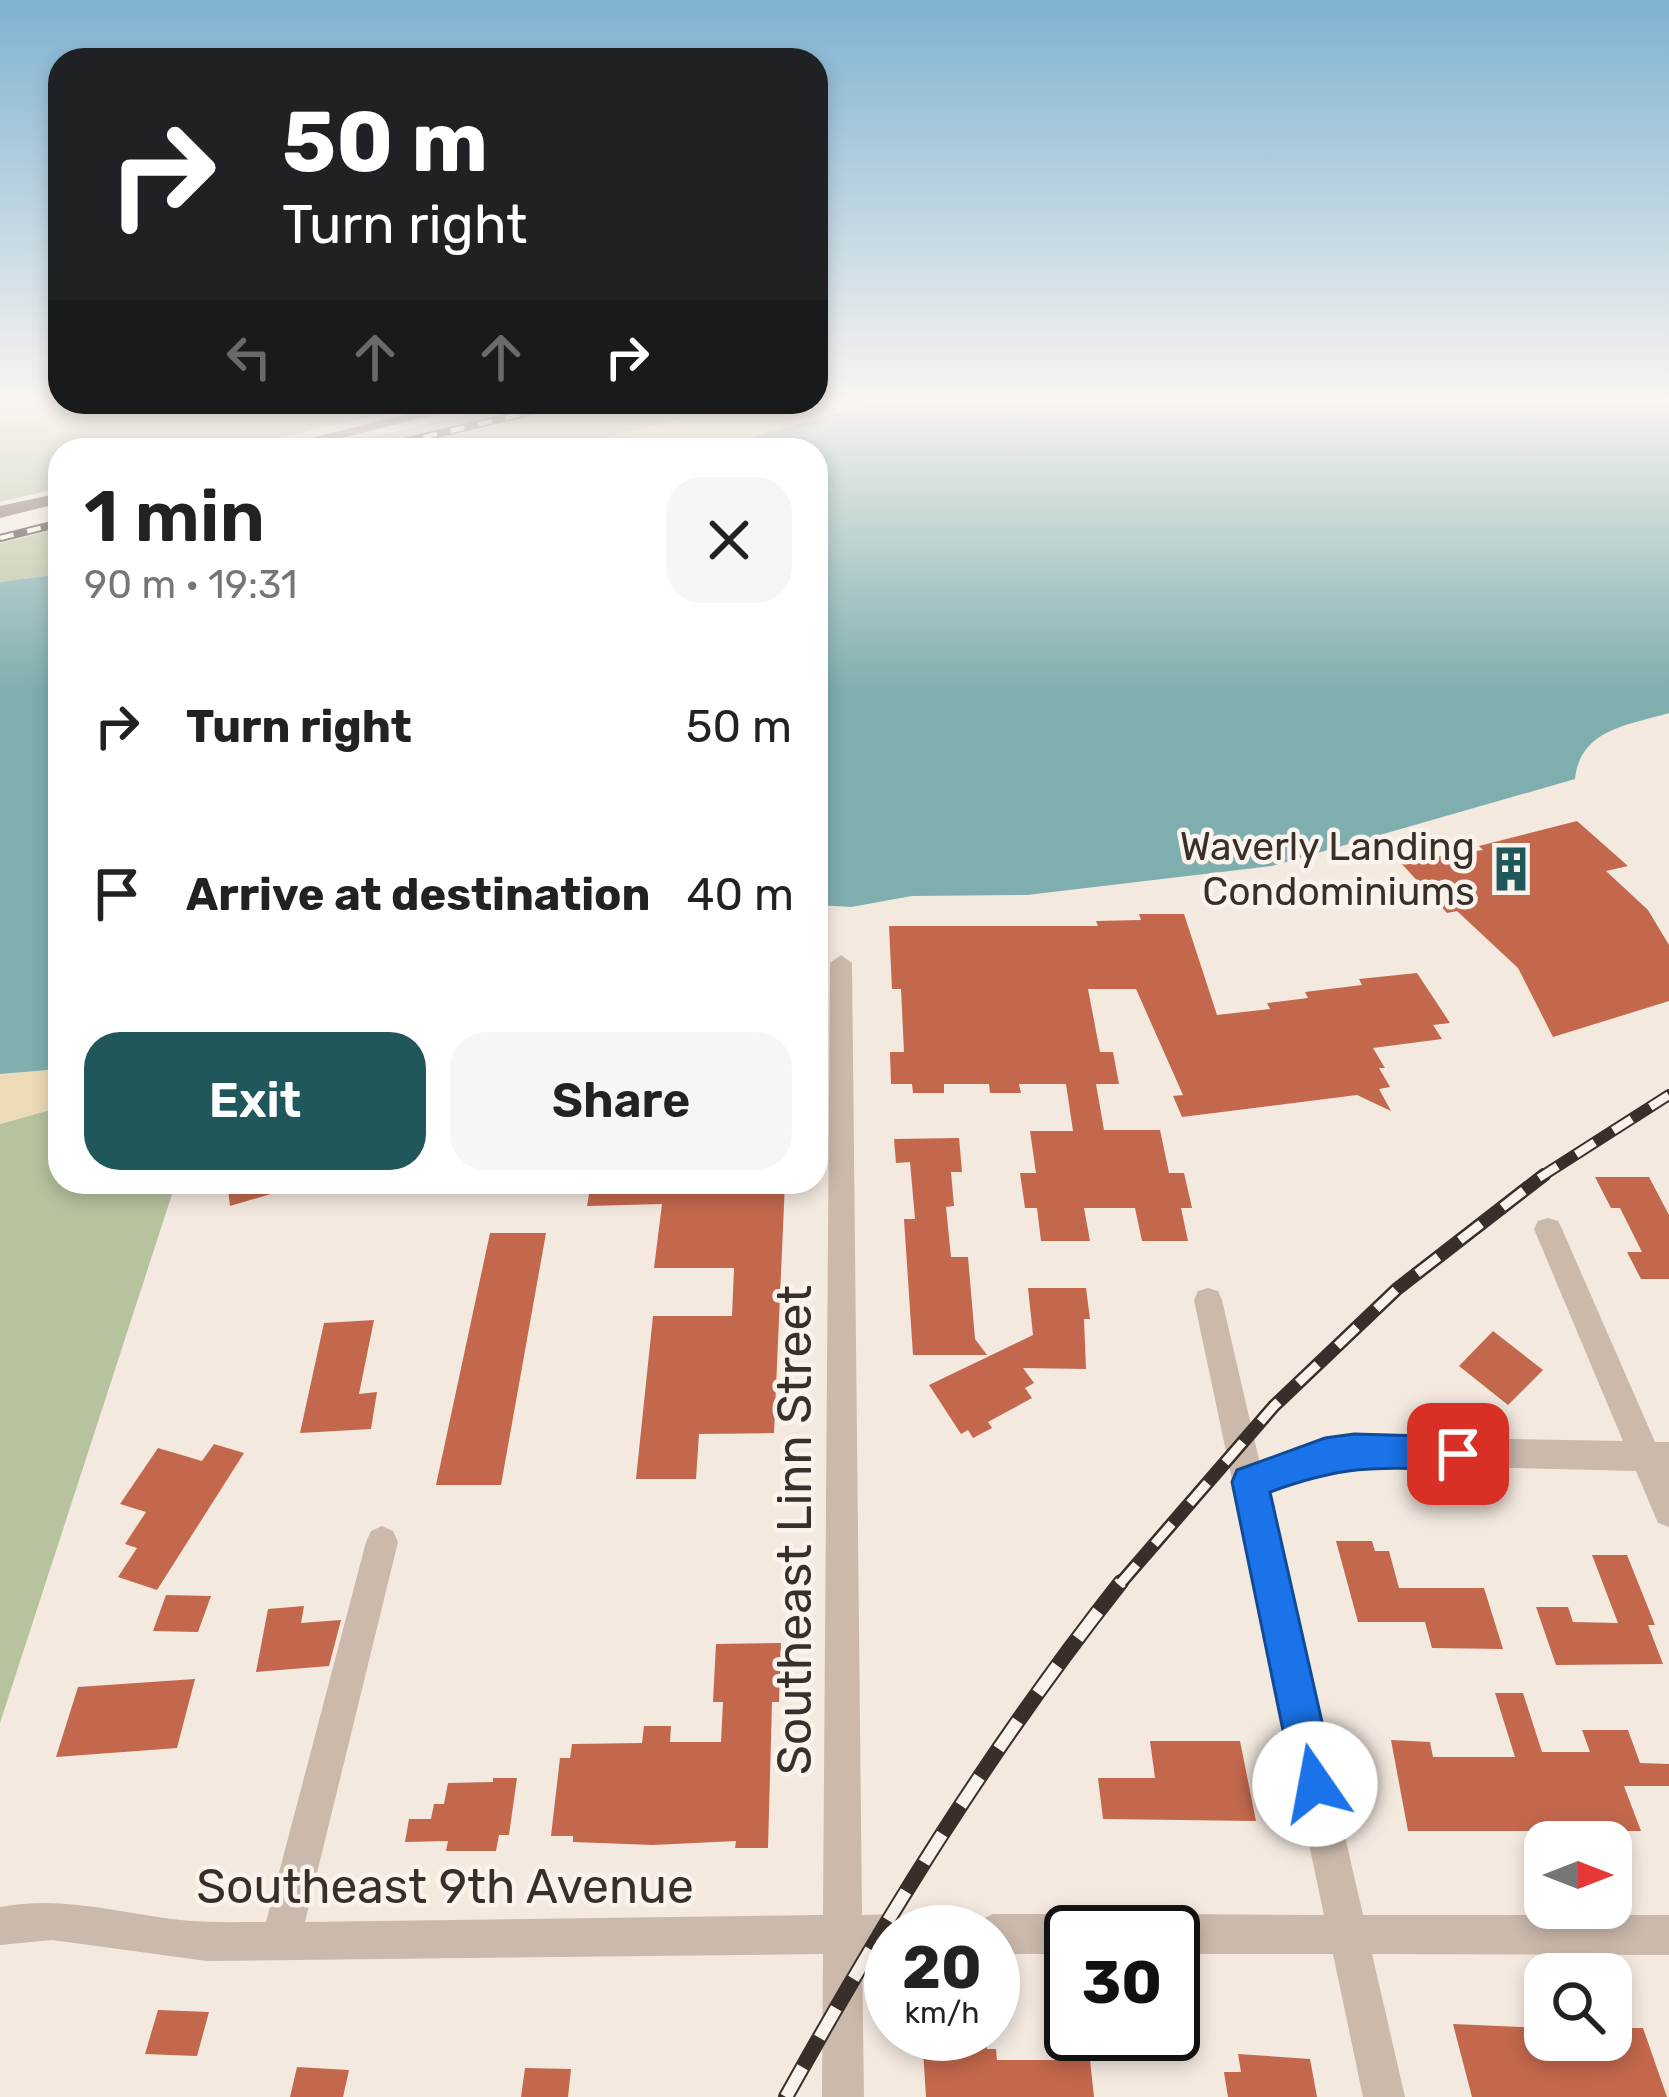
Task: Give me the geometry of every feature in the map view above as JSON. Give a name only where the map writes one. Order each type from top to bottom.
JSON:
[{"type":"main road","points":[[0,512],[48,501]]},
{"type":"street","name":"Southeast Linn Street","points":[[841,963],[843,2097]]},
{"type":"street","points":[[1548,1229],[1657,1457],[1669,1512]]},
{"type":"street","points":[[1208,1300],[1384,2097]]},
{"type":"street","points":[[1250,1482],[1325,1455],[1354,1450],[1657,1457]]},
{"type":"street","points":[[281,1941],[382,1542]]},
{"type":"street","name":"Southeast 9th Avenue","points":[[0,1926],[18,1921],[104,1922],[188,1940],[469,1943],[864,1935]]},
{"type":"street","points":[[1200,1934],[1669,1935]]},
{"type":"green space","points":[[48,531],[48,576],[0,582],[0,543]]},
{"type":"green space","points":[[48,1110],[48,1194],[172,1194],[0,1723],[0,1124]]},
{"type":"sand","points":[[48,1070],[48,1110],[0,1124],[0,1074]]},
{"type":"water","points":[[828,496],[1669,496],[1669,713],[1596,739],[1579,762],[1575,779],[1272,866],[1027,895],[912,896],[851,907],[828,906]]},
{"type":"water","points":[[48,576],[48,1070],[0,1074],[0,582]]},
{"type":"building","points":[[1577,821],[1628,866],[1606,871],[1648,910],[1669,945],[1669,1001],[1553,1037],[1518,968],[1457,911],[1447,913],[1400,862],[1483,850],[1479,846]]},
{"type":"building","points":[[1139,914],[1184,914],[1217,1015],[1270,1009],[1267,1003],[1308,998],[1305,992],[1362,985],[1359,979],[1417,973],[1450,1023],[1433,1025],[1442,1039],[1373,1048],[1385,1068],[1379,1068],[1390,1087],[1379,1089],[1391,1111],[1357,1095],[1182,1117],[1173,1096],[1183,1095],[1136,989],[1088,989],[1100,1052],[1113,1052],[1119,1084],[1096,1084],[1104,1130],[1160,1130],[1169,1173],[1184,1173],[1192,1208],[1181,1208],[1188,1241],[1142,1241],[1135,1208],[1084,1208],[1090,1241],[1041,1241],[1037,1208],[1025,1208],[1020,1173],[1036,1173],[1030,1131],[1073,1131],[1066,1084],[1019,1084],[1021,1093],[990,1093],[989,1084],[944,1084],[944,1093],[913,1093],[912,1084],[891,1084],[890,1052],[904,1052],[901,989],[892,989],[889,926],[1098,926],[1096,921],[1141,920]]},
{"type":"building","points":[[959,1138],[962,1172],[951,1172],[954,1206],[946,1207],[951,1257],[968,1257],[975,1339],[987,1355],[913,1355],[904,1219],[915,1219],[910,1162],[896,1163],[894,1139]]},
{"type":"building","points":[[1595,1177],[1649,1177],[1669,1215],[1669,1279],[1641,1279],[1627,1252],[1642,1252],[1620,1208],[1611,1208]]},
{"type":"building","points":[[228,1194],[271,1194],[230,1206]]},
{"type":"building","points":[[589,1194],[784,1194],[774,1433],[699,1434],[696,1479],[636,1479],[653,1316],[732,1316],[734,1268],[654,1268],[662,1204],[587,1206]]},
{"type":"building","points":[[490,1233],[546,1233],[501,1485],[436,1485]]},
{"type":"building","points":[[1028,1288],[1086,1288],[1090,1319],[1084,1319],[1086,1369],[1023,1368],[1034,1383],[1025,1388],[1032,1398],[988,1422],[992,1428],[973,1438],[968,1430],[961,1434],[929,1385],[1033,1335]]},
{"type":"building","points":[[374,1320],[359,1394],[377,1392],[371,1429],[300,1433],[324,1323]]},
{"type":"building","points":[[1493,1331],[1543,1370],[1508,1405],[1459,1366]]},
{"type":"building","points":[[214,1444],[244,1453],[157,1590],[118,1577],[137,1548],[125,1544],[146,1512],[120,1504],[158,1448],[202,1461]]},
{"type":"building","points":[[1336,1541],[1372,1541],[1375,1551],[1389,1551],[1399,1588],[1484,1588],[1503,1649],[1432,1648],[1425,1622],[1358,1622]]},
{"type":"building","points":[[1592,1555],[1627,1555],[1655,1625],[1648,1625],[1663,1664],[1556,1665],[1536,1607],[1568,1607],[1573,1622],[1618,1623]]},
{"type":"building","points":[[166,1595],[211,1596],[198,1632],[153,1631]]},
{"type":"building","points":[[304,1606],[301,1623],[341,1620],[329,1666],[256,1672],[268,1609]]},
{"type":"building","points":[[781,1643],[779,1702],[772,1702],[768,1848],[735,1848],[736,1841],[653,1845],[573,1842],[573,1836],[551,1836],[560,1758],[570,1758],[572,1744],[642,1743],[644,1726],[671,1726],[670,1742],[721,1742],[723,1702],[713,1702],[716,1644]]},
{"type":"building","points":[[195,1679],[177,1748],[56,1757],[78,1687]]},
{"type":"building","points":[[1495,1693],[1523,1693],[1542,1752],[1590,1752],[1582,1730],[1628,1730],[1640,1763],[1669,1764],[1669,1786],[1624,1786],[1641,1831],[1632,1831],[1632,1821],[1524,1821],[1524,1831],[1408,1831],[1391,1740],[1430,1742],[1433,1757],[1515,1757]]},
{"type":"building","points":[[1150,1741],[1240,1741],[1256,1821],[1103,1819],[1098,1778],[1155,1778]]},
{"type":"building","points":[[493,1778],[517,1778],[509,1835],[499,1835],[496,1851],[446,1851],[448,1841],[405,1842],[409,1819],[431,1819],[434,1804],[444,1804],[448,1783],[493,1782]]},
{"type":"building","points":[[158,2010],[209,2012],[197,2056],[145,2054]]},
{"type":"building","points":[[1453,2024],[1524,2027],[1524,2061],[1632,2061],[1632,2028],[1643,2028],[1667,2097],[1472,2097]]},
{"type":"building","points":[[1238,2054],[1310,2059],[1317,2097],[1228,2097],[1224,2072],[1241,2072]]},
{"type":"building","points":[[924,2061],[1090,2061],[1094,2097],[926,2097]]},
{"type":"building","points":[[297,2067],[349,2070],[343,2097],[290,2097]]},
{"type":"building","points":[[525,2068],[571,2069],[568,2097],[521,2097]]},
{"type":"railway","points":[[0,538],[48,526]]},
{"type":"railway","points":[[1539,1178],[1669,1095]]},
{"type":"railway","points":[[1119,1585],[1274,1406],[1397,1289],[1544,1175]]},
{"type":"railway","points":[[786,2097],[943,1833],[1121,1582]]},
{"type":"place","name":"Waverly Landing Condominiums","points":[[1511,869]]},
{"type":"route","points":[[1315,1784],[1250,1482],[1325,1455],[1354,1450],[1458,1454]]}]
